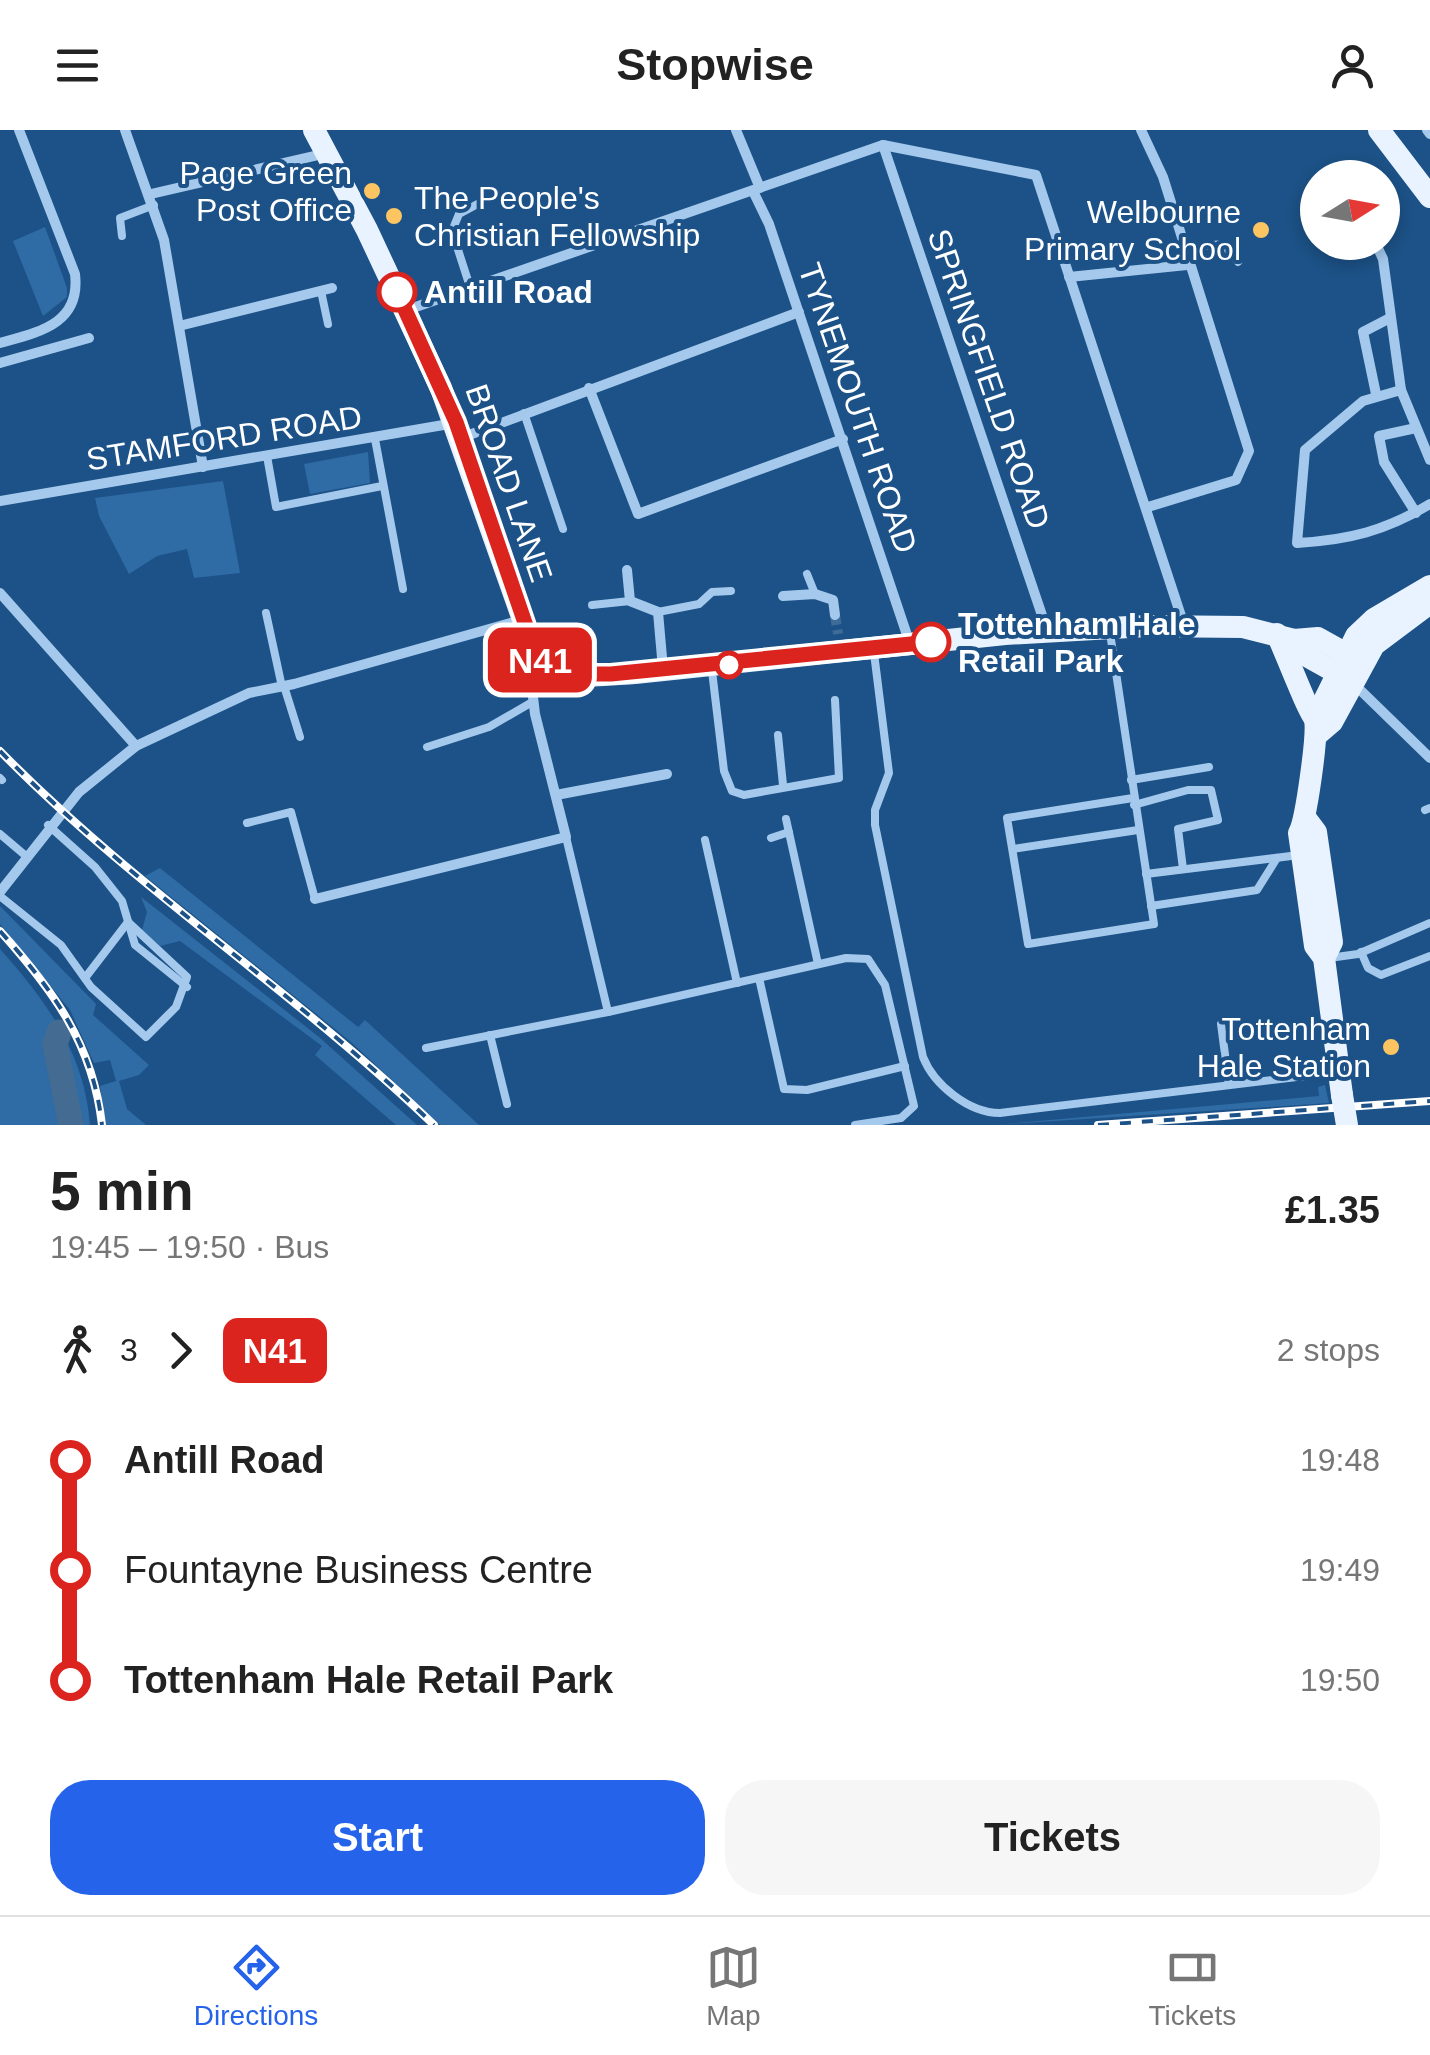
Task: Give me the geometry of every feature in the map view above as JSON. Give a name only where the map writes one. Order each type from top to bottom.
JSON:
[{"type":"main road","name":"BROAD LANE","points":[[314,130],[406,310],[458,430],[522,620],[542,662]]},
{"type":"main road","points":[[1379,130],[1430,197]]},
{"type":"main road","points":[[1347,1125],[1324,958],[1315,946],[1299,833],[1306,820],[1306,788],[1317,726],[1349,667],[1366,625],[1430,586]]},
{"type":"main road","points":[[1349,667],[1383,635],[1430,603]]},
{"type":"main road","points":[[542,662],[574,675],[712,666],[839,644],[874,650],[1047,630],[1185,627],[1242,628],[1285,637],[1318,638],[1349,667]]},
{"type":"main road","points":[[1285,637],[1308,713],[1317,726]]},
{"type":"main road","points":[[1306,820],[1316,832],[1327,868],[1332,942],[1324,958]]},
{"type":"street","points":[[0,343],[54,326],[74,304],[75,274],[19,130]]},
{"type":"street","points":[[125,130],[152,199],[179,326],[202,467]]},
{"type":"street","name":"TYNEMOUTH ROAD","points":[[736,130],[911,645]]},
{"type":"street","points":[[1141,130],[1163,176],[1250,451],[1236,480],[1148,507]]},
{"type":"street","points":[[406,310],[883,145],[1036,175],[1185,627]]},
{"type":"street","name":"SPRINGFIELD ROAD","points":[[883,145],[1047,630]]},
{"type":"street","points":[[152,199],[328,153]]},
{"type":"street","points":[[1384,260],[1402,390],[1430,460]]},
{"type":"street","points":[[1069,277],[1188,264]]},
{"type":"street","points":[[179,326],[327,290]]},
{"type":"street","name":"STAMFORD ROAD","points":[[0,501],[375,439],[458,430],[524,414],[799,312]]},
{"type":"street","points":[[1376,394],[1363,332],[1390,318]]},
{"type":"street","points":[[0,364],[89,338]]},
{"type":"street","points":[[589,388],[638,514],[843,439]]},
{"type":"street","points":[[1402,390],[1376,394],[1348,412],[1304,453],[1297,543],[1362,537],[1430,504]]},
{"type":"street","points":[[1416,428],[1378,436],[1384,462],[1416,512]]},
{"type":"street","points":[[626,570],[630,601],[658,612],[663,670]]},
{"type":"street","points":[[0,593],[136,746]]},
{"type":"street","points":[[783,596],[815,594],[833,600],[835,615]]},
{"type":"street","points":[[0,894],[48,825],[78,792],[136,746],[249,692],[522,620]]},
{"type":"street","points":[[315,899],[566,837],[534,701],[542,662]]},
{"type":"street","points":[[1349,667],[1430,758]]},
{"type":"street","points":[[556,795],[666,774]]},
{"type":"lane","points":[[122,236],[120,218],[152,199]]},
{"type":"lane","points":[[471,290],[452,231],[459,214],[485,200]]},
{"type":"lane","points":[[1183,248],[1224,244],[1238,262]]},
{"type":"lane","points":[[327,290],[328,324]]},
{"type":"lane","points":[[524,414],[563,529]]},
{"type":"lane","points":[[375,439],[403,588]]},
{"type":"lane","points":[[268,456],[276,508],[382,486]]},
{"type":"lane","points":[[808,574],[815,594]]},
{"type":"lane","points":[[658,612],[699,604],[712,592],[731,591]]},
{"type":"lane","points":[[592,605],[630,601]]},
{"type":"lane","points":[[266,613],[300,738]]},
{"type":"lane","points":[[1109,628],[1133,802],[1154,924],[1028,944],[1008,818],[1133,802],[1188,790],[1211,790],[1218,820],[1178,829],[1184,869]]},
{"type":"lane","points":[[874,650],[889,773],[876,810],[876,826],[928,1069],[968,1104],[989,1113],[1305,1076]]},
{"type":"lane","points":[[712,666],[728,784],[744,795],[839,778],[836,700]]},
{"type":"lane","points":[[426,747],[482,730],[534,701]]},
{"type":"lane","points":[[778,735],[784,786]]},
{"type":"lane","points":[[1131,780],[1209,767]]},
{"type":"lane","points":[[247,823],[290,812],[315,899]]},
{"type":"lane","points":[[786,820],[818,964]]},
{"type":"lane","points":[[0,894],[61,946],[85,978],[146,1037],[176,1007],[186,988],[181,969],[128,922],[122,901],[95,867],[48,825]]},
{"type":"lane","points":[[1013,849],[1138,830]]},
{"type":"lane","points":[[771,838],[789,832]]},
{"type":"lane","points":[[0,834],[26,856]]},
{"type":"lane","points":[[566,837],[608,1012]]},
{"type":"lane","points":[[706,840],[737,983]]},
{"type":"lane","points":[[1146,874],[1301,855]]},
{"type":"lane","points":[[1255,858],[1263,883]]},
{"type":"lane","points":[[1151,906],[1257,890],[1277,858]]},
{"type":"lane","points":[[85,978],[128,922]]},
{"type":"lane","points":[[1324,958],[1361,952],[1430,924]]},
{"type":"lane","points":[[1361,952],[1368,968],[1382,975],[1430,956]]},
{"type":"lane","points":[[426,1048],[858,957],[877,968],[886,984],[912,1111],[901,1118],[855,1125]]},
{"type":"lane","points":[[759,978],[784,1089],[806,1090],[904,1066]]},
{"type":"lane","points":[[1220,1024],[1229,1085]]},
{"type":"lane","points":[[490,1035],[507,1104]]},
{"type":"shaded area","points":[[45,227],[67,297],[43,316],[13,241]]},
{"type":"shaded area","points":[[368,452],[370,483],[310,494],[304,464]]},
{"type":"shaded area","points":[[223,481],[240,573],[194,578],[187,549],[157,556],[129,574],[99,516],[95,498]]},
{"type":"shaded area","points":[[160,868],[358,1027],[365,1020],[479,1125],[440,1125],[351,1042],[145,876]]},
{"type":"shaded area","points":[[141,897],[319,1037],[417,1125],[396,1125],[315,1055],[322,1046],[180,941],[160,946],[142,930],[147,912]]},
{"type":"shaded area","points":[[0,906],[96,1004],[93,1015],[149,1065],[139,1075],[119,1081],[127,1109],[146,1125],[106,1125],[100,1086],[116,1081],[110,1060],[94,1063],[70,1010],[0,924]]},
{"type":"shaded area","points":[[0,949],[48,1009],[71,1051],[90,1125],[0,1125]]},
{"type":"shaded area","points":[[1325,1085],[1329,1103],[995,1125],[1319,1096],[1318,1087]]},
{"type":"waterway","points":[[59,1032],[55,1045],[71,1125]]},
{"type":"tunnel","points":[[835,615],[838,634]]},
{"type":"railway","points":[[0,751],[105,849],[327,1030],[434,1125]]},
{"type":"railway","points":[[0,931],[68,1020],[90,1069],[102,1125]]},
{"type":"railway","points":[[1098,1125],[1430,1101]]},
{"type":"bus line","name":"N41","points":[[397,292],[456,422],[522,620],[542,662],[563,674],[611,674],[798,659],[931,642]]},
{"type":"place","name":"Page Green Post Office","points":[[372,191]]},
{"type":"place","name":"The People's Christian Fellowship","points":[[394,216]]},
{"type":"place","name":"Welbourne Primary School","points":[[1261,230]]},
{"type":"place","name":"Antill Road","points":[[397,292]]},
{"type":"place","name":"Tottenham Hale Retail Park","points":[[931,642]]},
{"type":"place","name":"Tottenham Hale Station","points":[[1391,1047]]}]
